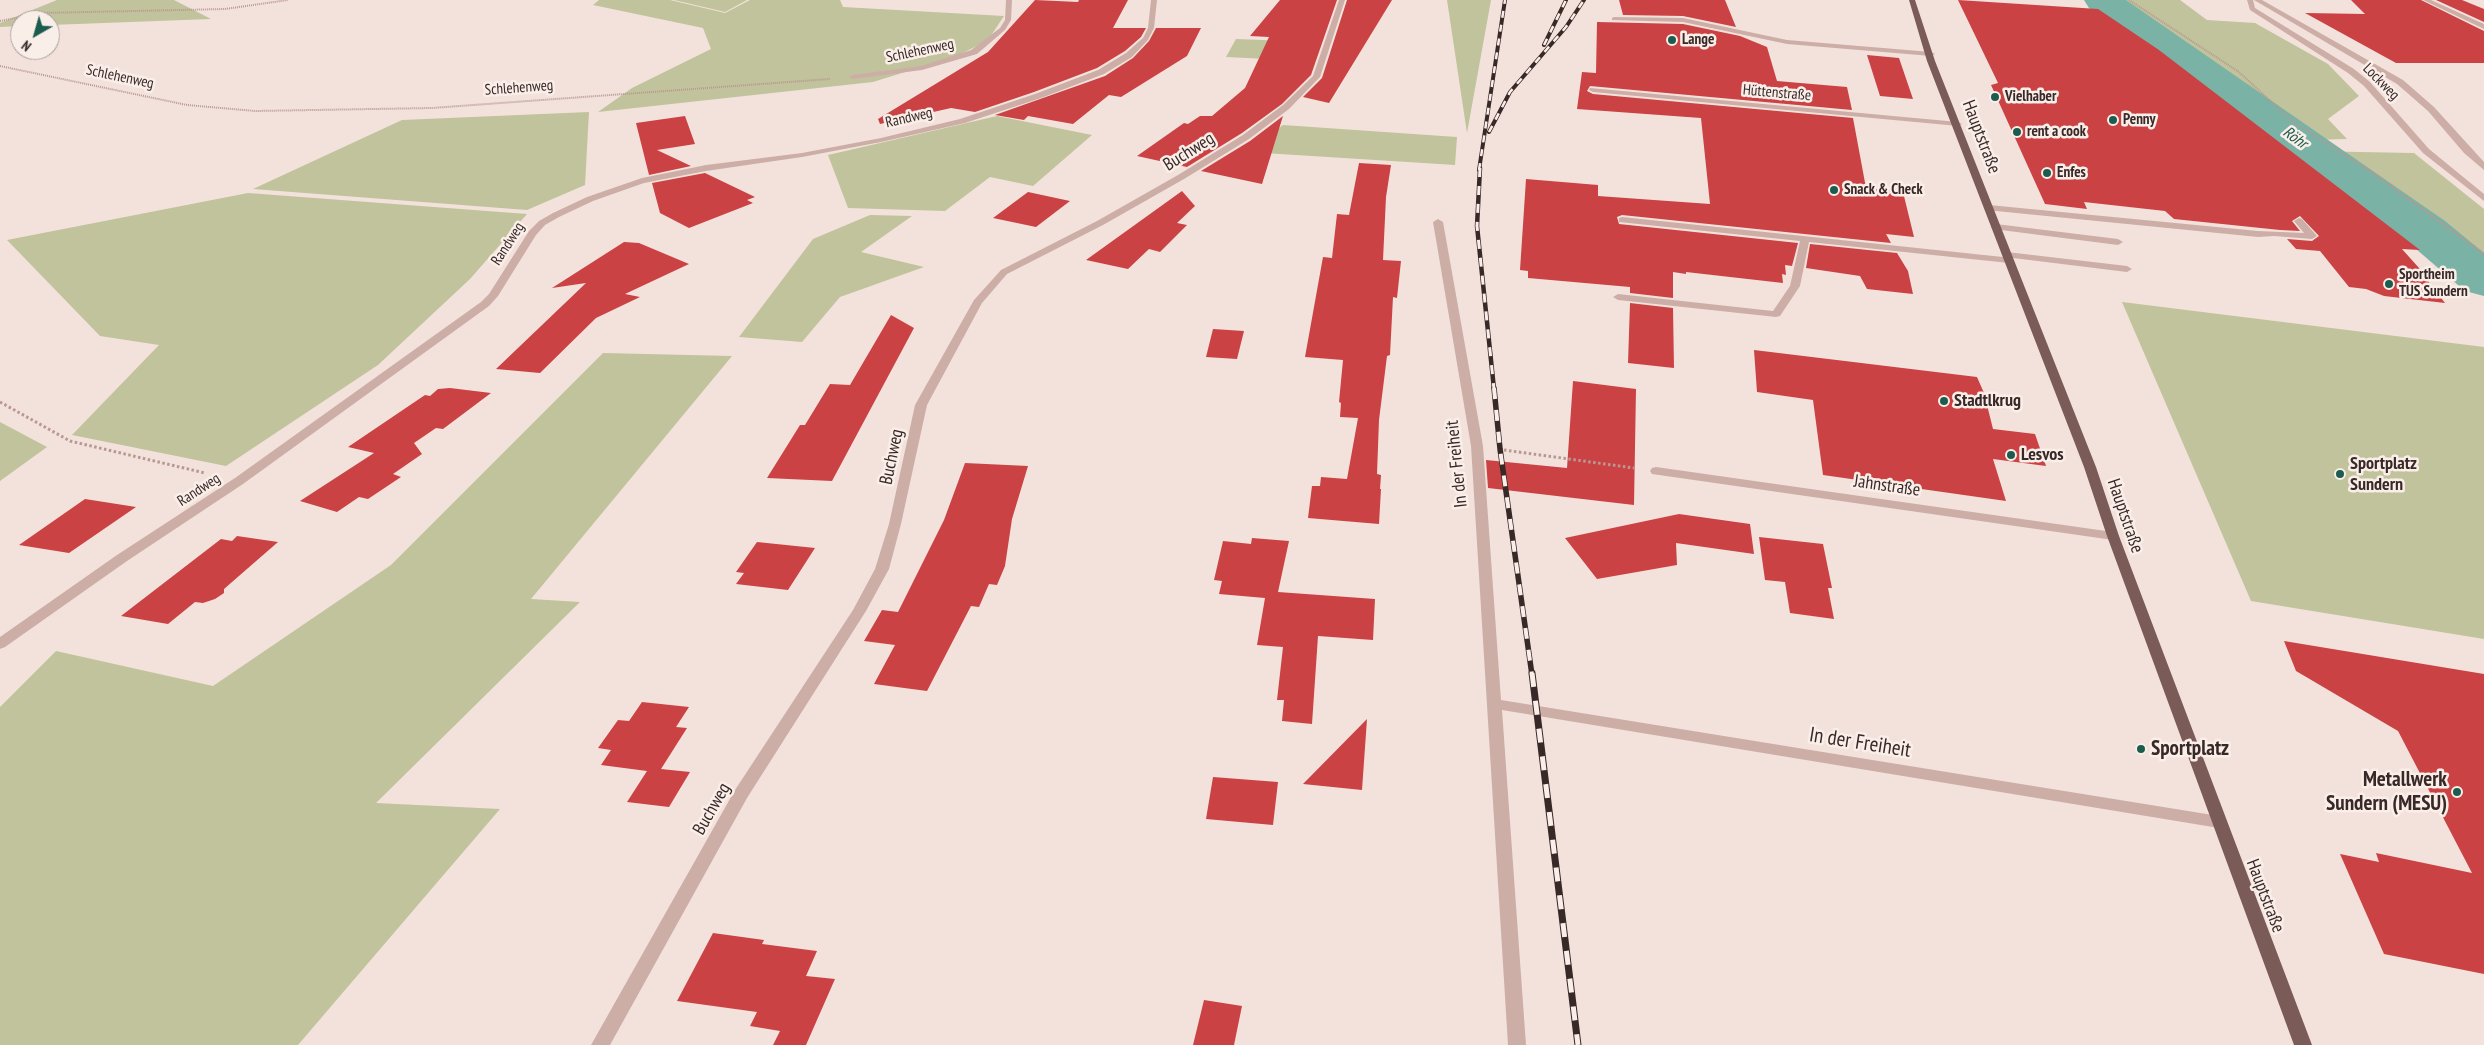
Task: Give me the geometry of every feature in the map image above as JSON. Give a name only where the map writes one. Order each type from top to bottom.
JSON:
[{"type":"main road","name":"Hauptstraße","points":[[1912,0],[1936,74],[1958,124],[1996,227],[2090,467],[2113,536],[2303,1045]]},
{"type":"street","name":"Schlehenweg","points":[[853,77],[922,68],[974,52],[1003,29],[1008,20],[1010,0]]},
{"type":"street","name":"Randweg","points":[[0,644],[122,558],[239,481],[486,304],[493,296],[532,233],[542,223],[556,215],[590,199],[642,181],[728,164],[802,155],[881,140],[962,121],[1038,96],[1101,72],[1129,55],[1146,39],[1151,28],[1154,0]]},
{"type":"street","name":"Buchweg","points":[[600,1045],[741,794],[859,611],[882,569],[895,524],[921,405],[978,302],[1004,272],[1100,223],[1182,177],[1246,137],[1286,107],[1316,77],[1342,0]]},
{"type":"street","name":"Lockweg","points":[[2250,0],[2252,9],[2339,63],[2367,84],[2426,151],[2484,198]]},
{"type":"street","name":"Lockweg","points":[[2257,0],[2400,82],[2431,109],[2467,151],[2484,167]]},
{"type":"street","points":[[2426,0],[2484,27]]},
{"type":"street","points":[[1614,19],[1683,20],[1773,40],[1931,54]]},
{"type":"street","name":"Hüttenstraße","points":[[1593,90],[1958,124]]},
{"type":"street","points":[[1989,208],[2258,234],[2274,233],[2312,236],[2299,221]]},
{"type":"street","points":[[1622,220],[1805,240],[2127,269]]},
{"type":"street","name":"In der Freiheit","points":[[1438,222],[1476,446],[1517,1045]]},
{"type":"street","points":[[1996,227],[2118,242]]},
{"type":"street","points":[[1618,297],[1776,314],[1796,286],[1805,240]]},
{"type":"street","name":"Jahnstraße","points":[[1656,471],[2113,536]]},
{"type":"street","name":"In der Freiheit","points":[[1495,704],[2219,822]]},
{"type":"path","points":[[0,21],[40,13],[225,9],[288,0]]},
{"type":"path","points":[[2129,0],[2238,72],[2292,121],[2375,174],[2484,254]]},
{"type":"path","name":"Schlehenweg","points":[[0,66],[187,105],[255,111],[432,108],[853,77]]},
{"type":"path","points":[[0,402],[70,441],[239,481]]},
{"type":"path","points":[[1476,446],[1656,471]]},
{"type":"green space","points":[[57,0],[174,0],[211,19],[60,25],[60,10],[32,10]]},
{"type":"green space","points":[[599,0],[670,0],[725,13],[750,0],[840,0],[843,7],[1004,16],[988,40],[957,56],[873,82],[598,112],[632,88],[711,49],[703,28],[593,5]]},
{"type":"green space","points":[[674,0],[747,0],[725,12]]},
{"type":"green space","points":[[1447,0],[1491,0],[1467,133]]},
{"type":"green space","points":[[2097,0],[2180,0],[2207,20],[2255,23],[2328,64],[2359,96],[2328,119],[2347,139],[2311,140],[2210,75],[2165,42]]},
{"type":"green space","points":[[10,19],[10,26],[0,27],[0,23]]},
{"type":"green space","points":[[1236,39],[1315,42],[1309,61],[1226,57]]},
{"type":"green space","points":[[589,112],[585,185],[527,210],[253,189],[402,120]]},
{"type":"green space","points":[[997,116],[1092,135],[1033,186],[990,177],[945,211],[848,208],[828,155]]},
{"type":"green space","points":[[1283,125],[1457,137],[1455,165],[1248,152]]},
{"type":"green space","points":[[2306,151],[2414,153],[2484,209],[2484,295],[2456,277]]},
{"type":"green space","points":[[248,193],[527,214],[470,279],[378,365],[226,466],[72,435],[159,345],[100,336],[7,240]]},
{"type":"green space","points":[[870,215],[912,216],[861,252],[924,267],[840,297],[802,342],[739,337],[813,239]]},
{"type":"green space","name":"Sportplatz Sundern","points":[[2122,302],[2484,347],[2484,639],[2251,601]]},
{"type":"green space","points":[[603,353],[732,356],[531,599],[580,602],[376,803],[500,809],[298,1045],[0,1045],[0,707],[56,651],[213,686],[391,565]]},
{"type":"green space","points":[[0,422],[47,447],[0,481]]},
{"type":"building","points":[[1035,0],[1078,2],[1079,0],[1128,0],[1113,28],[1146,28],[1141,37],[1125,51],[1097,68],[1034,92],[975,112],[951,108],[880,124],[878,119],[988,52]]},
{"type":"building","points":[[1280,0],[1337,0],[1311,75],[1282,104],[1242,133],[1187,167],[1137,156],[1184,123],[1188,124],[1200,116],[1212,116],[1245,88],[1269,37],[1250,36]]},
{"type":"building","points":[[1347,0],[1392,0],[1329,103],[1303,97],[1322,78]]},
{"type":"building","points":[[1619,0],[1725,0],[1736,27],[1683,16],[1623,15]]},
{"type":"building","points":[[1958,0],[2098,9],[2159,50],[2420,250],[2402,249],[2428,278],[2425,277],[2445,303],[2384,296],[2366,289],[2349,287],[2320,251],[2296,249],[2287,239],[2312,241],[2319,236],[2300,216],[2292,221],[2300,231],[2174,219],[2165,211],[2084,202],[2087,209],[2045,204],[1991,85],[1998,83]]},
{"type":"building","points":[[2351,0],[2421,0],[2484,31],[2484,63],[2396,63],[2305,13],[2365,14]]},
{"type":"building","points":[[2436,0],[2462,0],[2484,9],[2484,22]]},
{"type":"building","points":[[1597,22],[1683,24],[1740,36],[1767,47],[1777,81],[1847,87],[1852,110],[1590,86],[1587,91],[1593,94],[1853,118],[1866,188],[1903,192],[1914,237],[1886,234],[1891,243],[1622,215],[1617,217],[1619,224],[1798,243],[1792,266],[1785,265],[1786,275],[1782,274],[1783,283],[1673,272],[1673,298],[1630,293],[1630,287],[1528,278],[1528,271],[1520,270],[1526,179],[1598,185],[1598,196],[1710,204],[1701,118],[1577,109],[1582,72],[1596,73]]},
{"type":"building","points":[[1156,28],[1201,28],[1187,56],[1121,97],[1109,95],[1073,124],[1028,116],[1024,120],[995,115],[1105,76],[1133,58],[1149,41]]},
{"type":"building","points":[[1867,55],[1899,58],[1913,99],[1880,96]]},
{"type":"building","points":[[685,116],[695,144],[657,150],[691,166],[649,175],[636,123]]},
{"type":"building","points":[[1283,116],[1262,184],[1201,171],[1250,141]]},
{"type":"building","points":[[1359,163],[1391,165],[1386,197],[1383,260],[1401,261],[1397,298],[1393,297],[1390,355],[1387,356],[1379,420],[1377,474],[1381,475],[1381,489],[1379,524],[1308,518],[1312,486],[1320,486],[1321,477],[1347,479],[1358,418],[1340,417],[1341,403],[1339,402],[1343,360],[1305,357],[1323,257],[1332,258],[1337,214],[1349,215]]},
{"type":"building","points":[[705,173],[755,197],[747,200],[753,203],[689,228],[660,213],[652,183]]},
{"type":"building","points":[[1182,191],[1195,206],[1177,223],[1187,225],[1160,252],[1149,249],[1128,269],[1086,260]]},
{"type":"building","points":[[1028,192],[1070,201],[1036,227],[993,218]]},
{"type":"building","points":[[624,242],[639,243],[689,264],[625,294],[640,297],[596,318],[540,373],[496,369],[586,283],[552,288]]},
{"type":"building","points":[[1810,244],[1897,253],[1908,271],[1913,294],[1867,289],[1860,276],[1806,268]]},
{"type":"building","points":[[1630,303],[1673,308],[1674,368],[1628,363]]},
{"type":"building","points":[[891,315],[914,328],[832,481],[767,478],[800,425],[805,425],[830,384],[850,385]]},
{"type":"building","points":[[1213,329],[1244,331],[1237,359],[1206,357]]},
{"type":"building","points":[[1754,350],[1977,377],[1984,393],[1993,429],[2035,434],[2046,466],[1993,459],[2006,501],[1823,475],[1813,400],[1757,392]]},
{"type":"building","points":[[1573,381],[1636,389],[1634,505],[1488,488],[1486,460],[1567,468]]},
{"type":"building","points":[[450,388],[491,393],[443,429],[436,428],[414,443],[422,454],[393,474],[401,477],[368,499],[359,497],[337,512],[300,501],[374,453],[348,447],[425,395],[430,396],[438,389]]},
{"type":"building","points":[[965,463],[1028,466],[1012,519],[1005,566],[997,585],[989,584],[979,607],[971,606],[927,691],[874,684],[895,645],[864,641],[882,610],[898,612],[944,520]]},
{"type":"building","points":[[85,499],[136,507],[69,553],[19,545]]},
{"type":"building","points":[[1679,514],[1750,524],[1754,554],[1676,543],[1677,565],[1597,579],[1565,538]]},
{"type":"building","points":[[237,536],[278,542],[224,589],[224,593],[215,599],[203,603],[195,602],[168,624],[121,616],[221,539],[232,541]]},
{"type":"building","points":[[1759,537],[1823,544],[1832,588],[1828,588],[1834,619],[1790,613],[1785,582],[1765,580]]},
{"type":"building","points":[[1252,538],[1289,541],[1278,592],[1375,599],[1373,640],[1318,636],[1312,724],[1282,721],[1284,700],[1277,700],[1283,647],[1257,645],[1265,598],[1219,594],[1222,581],[1214,580],[1223,541],[1251,544]]},
{"type":"building","points":[[757,542],[815,548],[788,590],[736,584],[744,573],[736,572]]},
{"type":"building","name":"Metallwerk Sundern (MESU)","points":[[2284,641],[2484,674],[2484,974],[2384,954],[2340,854],[2379,862],[2376,853],[2472,873],[2398,731],[2296,671]]},
{"type":"building","points":[[642,702],[689,707],[676,727],[687,728],[661,769],[690,772],[669,807],[627,802],[647,771],[601,765],[611,750],[598,748],[618,720],[629,721]]},
{"type":"building","points":[[1367,719],[1362,790],[1303,784]]},
{"type":"building","points":[[1213,777],[1278,782],[1273,825],[1206,819]]},
{"type":"building","points":[[713,933],[764,940],[762,944],[817,951],[806,976],[835,979],[806,1045],[773,1045],[780,1031],[750,1026],[757,1012],[677,1001]]},
{"type":"building","points":[[1204,1000],[1242,1006],[1234,1045],[1193,1045]]},
{"type":"waterway","name":"Röhr","points":[[2102,0],[2427,232],[2484,280]]},
{"type":"railway","points":[[1479,170],[1505,0]]},
{"type":"railway","points":[[1544,45],[1566,0]]},
{"type":"railway","points":[[1489,132],[1510,92],[1566,27],[1584,0]]},
{"type":"railway","points":[[1480,168],[1477,226],[1494,389]]},
{"type":"railway","points":[[1494,388],[1500,449],[1532,675]]},
{"type":"railway","points":[[1532,673],[1578,1045]]},
{"type":"place","name":"Lange","points":[[1672,40]]},
{"type":"place","name":"Vielhaber","points":[[1995,97]]},
{"type":"place","name":"Penny","points":[[2113,120]]},
{"type":"place","name":"rent a cook","points":[[2017,132]]},
{"type":"place","name":"Enfes","points":[[2047,173]]},
{"type":"place","name":"Snack & Check","points":[[1834,190]]},
{"type":"place","name":"Sportheim TUS Sundern","points":[[2389,284]]},
{"type":"place","name":"Stadtlkrug","points":[[1944,401]]},
{"type":"place","name":"Lesvos","points":[[2011,455]]},
{"type":"place","name":"Sportplatz Sundern","points":[[2340,474]]},
{"type":"place","name":"Sportplatz","points":[[2141,749]]},
{"type":"place","name":"Metallwerk Sundern (MESU)","points":[[2457,792]]}]
